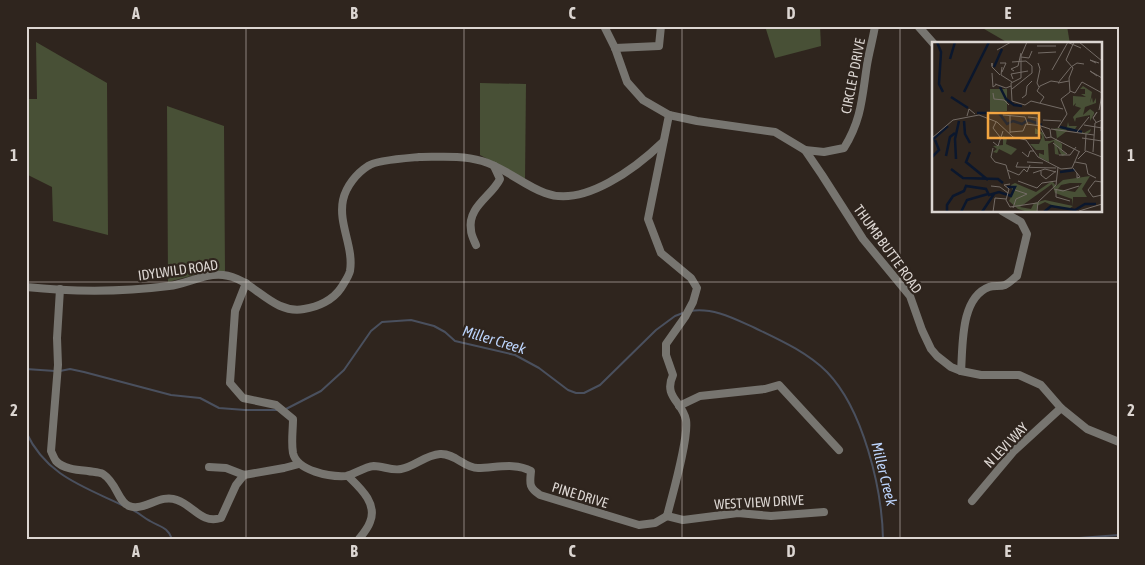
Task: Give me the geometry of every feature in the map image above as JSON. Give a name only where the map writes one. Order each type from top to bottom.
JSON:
[{"type":"street","name":"THUMB BUTTE ROAD","points":[[604,26],[615,48],[627,82],[643,100],[669,114],[697,121],[775,132],[805,150],[863,239],[910,296],[931,349],[937,356],[951,367],[960,371],[981,375],[1019,375],[1041,385],[1061,408],[1087,429],[1119,442]]},
{"type":"street","points":[[615,48],[659,46],[661,26]]},
{"type":"street","name":"CIRCLE P DRIVE","points":[[805,150],[824,152],[844,148],[854,132],[861,110],[875,26]]},
{"type":"street","points":[[918,26],[932,42]]},
{"type":"street","points":[[667,516],[686,435],[686,420],[671,395],[669,383],[673,375],[666,355],[666,344],[685,317],[698,288],[691,278],[661,252],[648,219],[669,114]]},
{"type":"street","name":"IDYLWILD ROAD","points":[[26,287],[60,289],[153,288],[175,286],[200,278],[221,275],[246,283],[280,307],[302,310],[321,305],[338,292],[350,272],[350,255],[343,221],[343,200],[353,178],[370,164],[407,158],[459,156],[484,161],[547,194],[567,196],[592,192],[649,156],[663,142]]},
{"type":"street","points":[[476,245],[470,229],[471,219],[474,210],[496,187],[500,179],[494,166]]},
{"type":"street","points":[[960,371],[966,315],[971,304],[977,296],[989,287],[1005,285],[1017,276],[1027,234],[1021,222],[1004,212]]},
{"type":"street","points":[[209,467],[226,468],[244,475],[299,464],[293,454],[293,419],[276,405],[243,398],[230,383],[235,311],[246,283]]},
{"type":"street","points":[[60,289],[57,338],[58,365],[51,450],[56,461],[66,468],[100,473],[109,478],[118,490],[121,500],[129,506],[139,508],[166,498],[177,499],[204,519],[214,520],[221,518],[236,485],[244,475]]},
{"type":"street","points":[[679,406],[700,396],[779,386],[839,450]]},
{"type":"street","name":"N LEVI WAY","points":[[972,501],[1014,452],[1061,408]]},
{"type":"street","name":"PINE DRIVE","points":[[299,464],[325,476],[348,476],[360,469],[376,466],[398,470],[438,454],[449,455],[469,466],[478,468],[495,466],[525,467],[531,471],[530,483],[533,490],[540,495],[621,520],[639,525],[654,523],[667,516]]},
{"type":"street","points":[[348,476],[365,493],[372,509],[371,522],[359,539]]},
{"type":"street","name":"WEST VIEW DRIVE","points":[[667,516],[683,520],[738,513],[771,516],[824,512]]},
{"type":"green space","points":[[765,26],[820,26],[821,46],[775,58]]},
{"type":"green space","points":[[979,26],[1067,26],[1070,42],[1007,42]]},
{"type":"green space","points":[[36,42],[107,83],[108,235],[53,221],[52,187],[26,174],[26,99],[37,99]]},
{"type":"green space","points":[[480,83],[526,84],[525,179],[480,155]]},
{"type":"green space","points":[[167,106],[224,126],[225,272],[206,272],[168,282]]},
{"type":"waterway","name":"Miller Creek","points":[[690,311],[715,312],[740,321],[793,347],[811,358],[827,372],[840,388],[851,407],[868,450],[879,497],[883,539]]},
{"type":"waterway","name":"Miller Creek","points":[[286,409],[321,391],[344,370],[371,331],[382,322],[411,320],[434,326],[445,332],[455,341],[515,355],[539,368],[568,390],[584,393],[600,385],[656,330],[675,316],[683,313]]},
{"type":"waterway","name":"Miller Creek","points":[[26,369],[55,371]]},
{"type":"waterway","name":"Miller Creek","points":[[60,371],[70,369],[171,395],[200,398],[219,408],[278,410]]},
{"type":"waterway","points":[[26,432],[34,447],[44,459],[66,478],[122,505]]},
{"type":"waterway","points":[[133,510],[166,530],[172,539]]},
{"type":"waterway","name":"Miller Creek","points":[[1066,539],[1119,535]]}]
